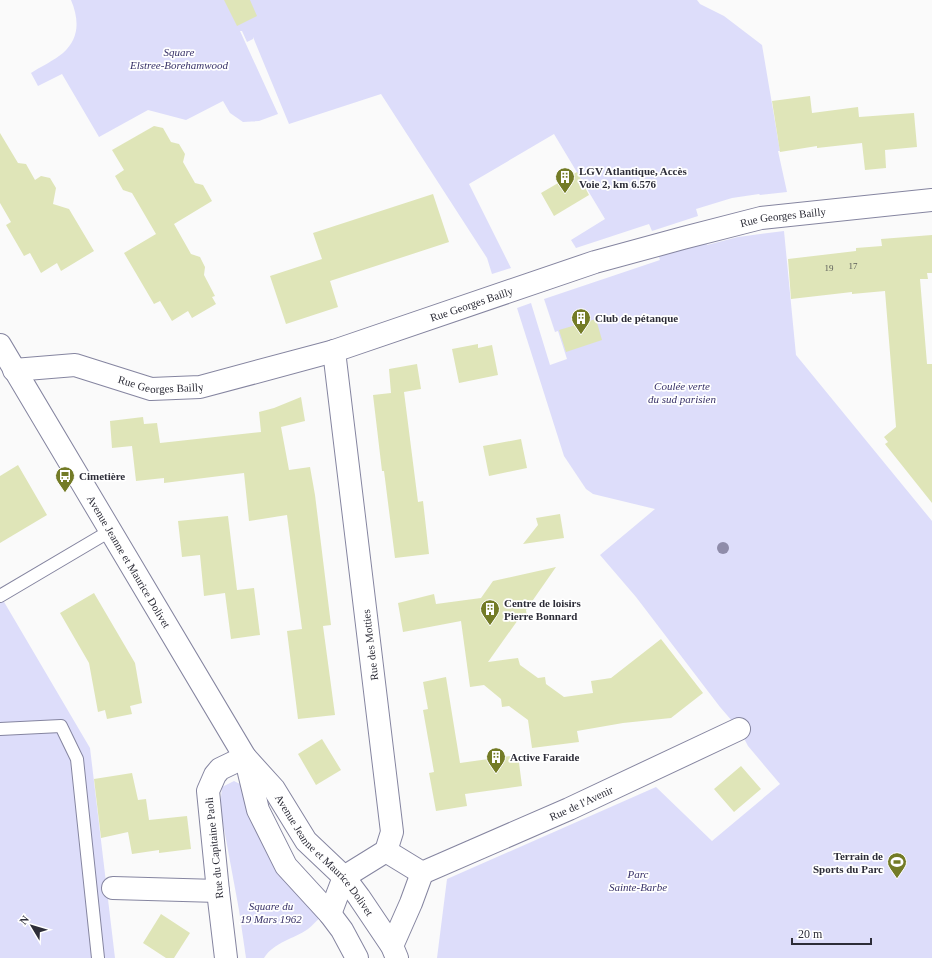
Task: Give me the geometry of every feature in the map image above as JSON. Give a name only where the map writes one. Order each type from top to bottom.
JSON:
[{"type":"street","name":"Rue Georges Bailly","points":[[14,370],[75,365],[151,389],[200,387],[334,351],[596,262],[761,218],[932,200]]},
{"type":"street","name":"Avenue Jeanne et Maurice Dolivet","points":[[0,345],[245,757],[274,789],[306,841],[344,877],[359,897],[394,952]]},
{"type":"street","name":"Rue des Motties","points":[[334,351],[392,832],[386,851]]},
{"type":"street","name":"Rue de l'Avenir","points":[[422,873],[569,809],[739,729]]},
{"type":"street","name":"Avenue Jeanne et Maurice Dolivet","points":[[245,757],[258,810],[286,866],[330,914],[342,930],[357,958]]},
{"type":"street","name":"Rue du Capitaine Paoli","points":[[226,958],[208,791],[220,769],[245,757]]},
{"type":"street","points":[[330,914],[344,877],[386,851],[422,873],[394,952]]},
{"type":"street","points":[[113,888],[218,891]]},
{"type":"lane","points":[[0,596],[110,531]]},
{"type":"lane","points":[[0,729],[60,726],[77,759],[98,958]]},
{"type":"green space","name":"Square Elstree-Borehamwood","points":[[71,0],[697,0],[700,4],[724,16],[762,45],[780,151],[778,151],[787,192],[732,198],[696,209],[698,216],[652,231],[649,224],[576,248],[571,240],[605,219],[554,134],[469,184],[511,268],[492,274],[487,258],[381,94],[289,124],[253,37],[253,39],[247,42],[242,31],[240,31],[278,114],[259,121],[243,122],[230,113],[223,101],[186,120],[148,110],[99,137],[62,74],[38,86],[31,73],[60,56],[73,41],[76,28],[76,14]]},
{"type":"green space","name":"Coulée verte du sud parisien","points":[[784,231],[796,355],[932,521],[932,958],[437,958],[447,879],[656,787],[712,841],[780,784],[748,746],[739,729],[720,707],[636,597],[600,555],[655,509],[593,494],[586,489],[564,456],[517,308],[531,303],[550,365],[567,359],[558,331],[555,332],[544,299],[660,260],[658,254],[705,239],[707,245],[738,237]]},
{"type":"green space","points":[[0,595],[90,748],[115,958],[0,958]]},
{"type":"green space","name":"Square du 19 Mars 1962","points":[[234,781],[240,784],[256,827],[283,877],[301,899],[320,918],[308,929],[273,948],[264,958],[246,958],[239,910],[220,807],[222,787]]},
{"type":"building","points":[[224,0],[250,0],[257,16],[237,26]]},
{"type":"building","points":[[810,96],[812,113],[858,107],[859,117],[914,113],[917,147],[885,150],[886,168],[865,170],[862,143],[817,148],[817,146],[780,152],[772,101]]},
{"type":"building","points":[[154,126],[163,128],[171,142],[179,144],[185,154],[183,162],[195,183],[203,185],[212,201],[174,224],[191,254],[200,257],[205,267],[204,275],[215,296],[212,297],[216,304],[192,318],[188,311],[172,321],[160,301],[154,304],[124,253],[156,234],[132,193],[123,190],[115,176],[124,170],[112,150]]},
{"type":"building","points":[[0,133],[18,163],[26,164],[35,180],[41,176],[50,178],[56,188],[53,204],[69,209],[94,251],[61,271],[57,263],[41,273],[30,253],[24,256],[6,225],[11,222],[0,203]]},
{"type":"building","name":"LGV Atlantique, Accès Voie 2, km 6.576","points":[[577,172],[589,195],[554,216],[541,193]]},
{"type":"building","points":[[433,194],[449,242],[330,281],[338,307],[286,324],[270,276],[322,259],[313,233]]},
{"type":"building","points":[[932,235],[932,273],[927,273],[928,279],[920,279],[927,364],[932,364],[932,503],[885,444],[888,442],[884,437],[896,427],[885,291],[852,294],[852,292],[791,299],[788,259],[856,251],[856,248],[882,246],[881,239]]},
{"type":"building","name":"Club de pétanque","points":[[596,319],[602,340],[566,352],[559,330]]},
{"type":"building","points":[[478,344],[478,348],[492,345],[498,375],[459,383],[452,349]]},
{"type":"building","points":[[417,364],[421,389],[404,392],[418,502],[423,501],[429,554],[395,558],[384,471],[382,471],[373,395],[391,393],[389,369]]},
{"type":"building","points":[[301,397],[305,421],[281,427],[289,470],[310,467],[315,495],[331,625],[323,626],[335,715],[298,719],[287,631],[302,629],[287,515],[249,521],[244,473],[164,483],[164,478],[136,481],[132,446],[112,448],[110,421],[143,417],[144,424],[157,423],[160,443],[261,432],[259,412],[274,408]]},
{"type":"building","points":[[521,439],[527,468],[489,476],[483,446]]},
{"type":"building","points":[[18,465],[47,515],[0,543],[0,476]]},
{"type":"building","points":[[560,514],[564,538],[523,544],[538,525],[536,518]]},
{"type":"building","points":[[228,516],[237,590],[254,588],[260,635],[231,639],[225,593],[204,596],[200,555],[182,557],[178,521]]},
{"type":"building","name":"Centre de loisirs Pierre Bonnard","points":[[556,567],[526,610],[527,616],[520,617],[488,662],[518,658],[520,665],[538,678],[545,677],[546,684],[564,697],[593,693],[591,681],[611,678],[661,639],[703,693],[671,718],[623,723],[577,731],[579,742],[532,748],[528,720],[509,706],[502,707],[501,699],[484,685],[470,687],[461,621],[403,632],[398,603],[434,594],[436,604],[481,598],[493,581]]},
{"type":"building","points":[[94,593],[135,663],[142,703],[130,706],[132,714],[107,719],[105,710],[98,712],[89,663],[60,613]]},
{"type":"building","points":[[446,677],[460,763],[518,755],[522,786],[465,794],[467,806],[436,811],[429,773],[434,772],[423,710],[428,709],[423,682]]},
{"type":"building","points":[[322,739],[341,770],[316,785],[298,754]]},
{"type":"building","points":[[741,766],[761,789],[734,812],[714,789]]},
{"type":"building","points":[[132,773],[138,800],[146,799],[149,820],[187,816],[191,849],[159,853],[159,850],[132,854],[128,832],[101,838],[94,779]]},
{"type":"building","points":[[161,914],[190,933],[174,958],[166,958],[143,943]]},
{"type":"place","name":"LGV Atlantique, Accès Voie 2, km 6.576","points":[[565,194]]},
{"type":"place","name":"Club de pétanque","points":[[581,335]]},
{"type":"place","name":"Cimetière","points":[[65,493]]},
{"type":"place","name":"Centre de loisirs Pierre Bonnard","points":[[490,626]]},
{"type":"place","name":"Active Faraide","points":[[496,774]]},
{"type":"place","name":"Terrain de Sports du Parc","points":[[897,879]]},
{"type":"park label","name":"Parc Sainte-Barbe","points":[[638,880]]}]
